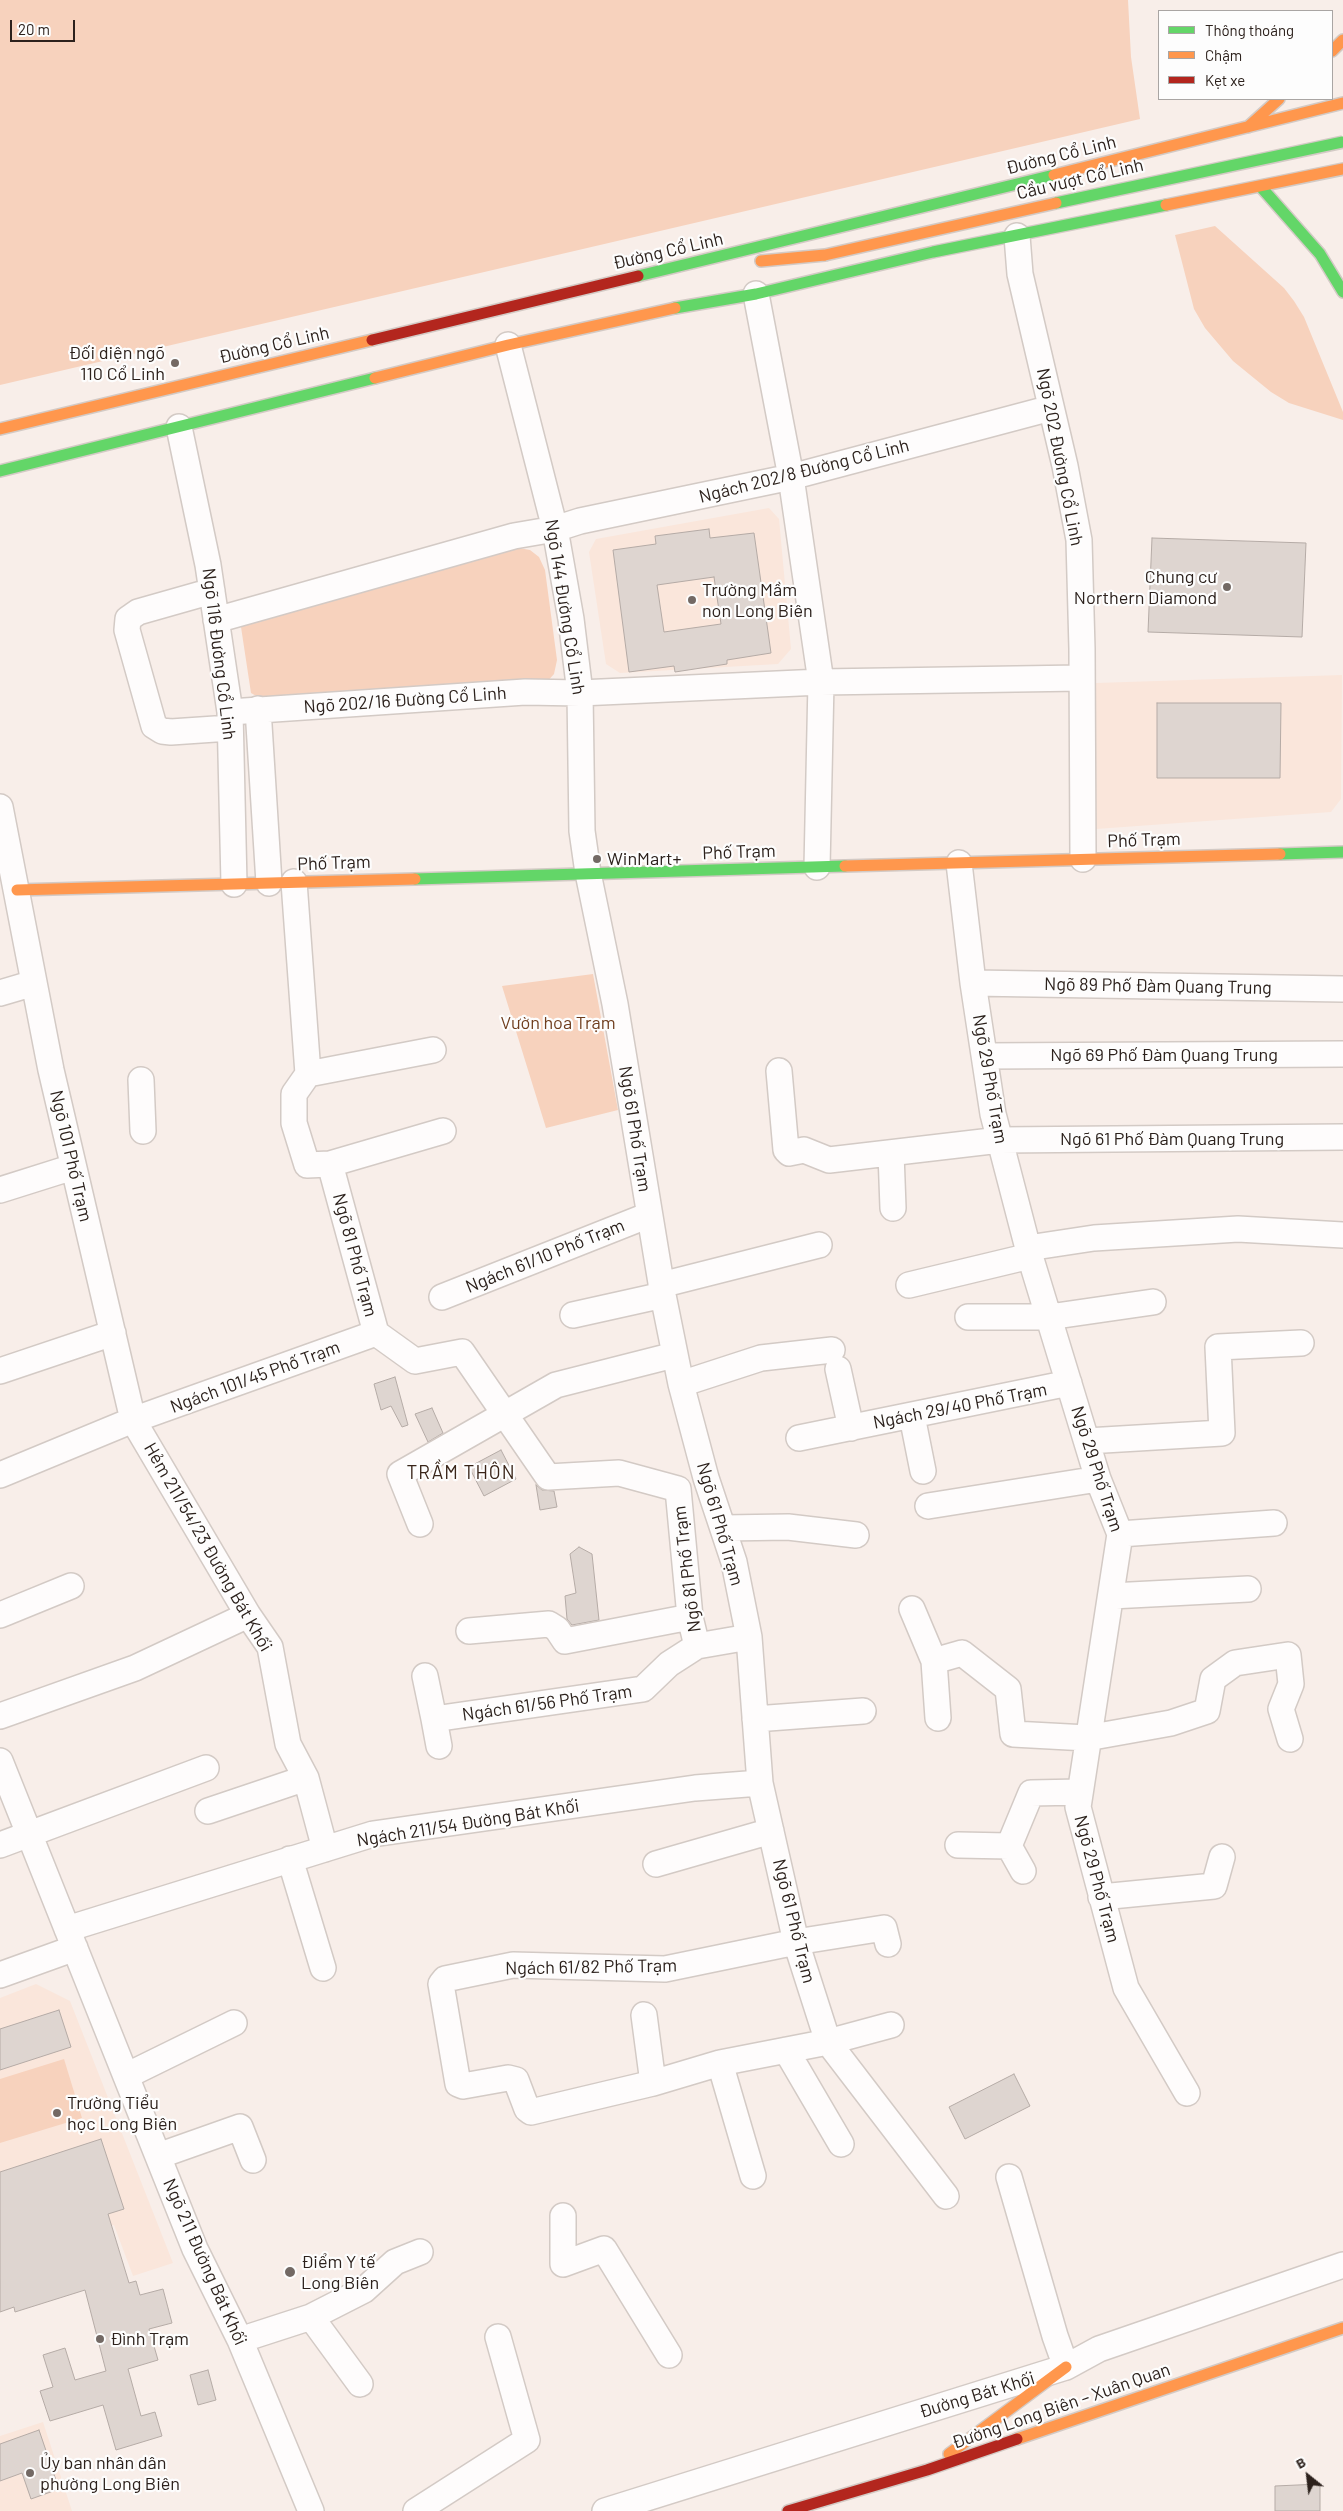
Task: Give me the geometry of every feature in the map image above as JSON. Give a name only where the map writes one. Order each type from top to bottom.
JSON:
[{"type":"main road","points":[[1333,50],[1343,40]]},
{"type":"main road","points":[[1249,131],[1278,100]]},
{"type":"main road","name":"Đường Cổ Linh","points":[[0,429],[1249,131],[1343,103]]},
{"type":"main road","name":"Cầu vượt Cổ Linh","points":[[780,272],[825,256],[1073,198],[1343,142]]},
{"type":"main road","points":[[1253,152],[1259,178],[1320,254],[1343,292]]},
{"type":"main road","points":[[0,471],[508,345],[681,308],[755,288],[1017,236],[1259,178],[1343,169]]},
{"type":"main road","name":"Cầu vượt Cổ Linh","points":[[672,268],[825,256]]},
{"type":"main road","name":"Phố Trạm","points":[[8,893],[294,882],[1343,852]]},
{"type":"main road","name":"Đường Long Biên – Xuân Quan","points":[[788,2511],[927,2470],[1343,2328]]},
{"type":"main road","points":[[927,2470],[1066,2367]]},
{"type":"street","name":"Ngõ 202 Đường Cổ Linh","points":[[1017,236],[1020,274],[1079,540],[1082,649],[1082,859]]},
{"type":"street","points":[[755,288],[791,477],[821,682],[817,867]]},
{"type":"street","name":"Ngõ 144 Đường Cổ Linh","points":[[508,345],[555,529],[571,619],[580,693],[582,831],[588,873]]},
{"type":"street","name":"Ngách 202/8 Đường Cổ Linh","points":[[216,620],[514,536],[555,529],[580,521],[791,477],[1051,408]]},
{"type":"street","name":"Ngõ 116 Đường Cổ Linh","points":[[179,427],[212,591],[230,720],[234,884]]},
{"type":"street","name":"Ngõ 202/16 Đường Cổ Linh","points":[[212,591],[138,612],[128,619],[127,630],[154,726],[162,731],[171,732],[230,720],[258,709],[525,692],[580,693],[821,682],[1081,678]]},
{"type":"street","points":[[258,709],[269,883]]},
{"type":"street","name":"Ngõ 101 Phố Trạm","points":[[0,807],[8,893],[34,983],[51,1070],[133,1420]]},
{"type":"street","name":"Ngõ 29 Phố Trạm","points":[[959,863],[973,982],[993,1114],[1029,1252],[1098,1479],[1120,1534],[1087,1738],[1078,1807],[1126,1988],[1187,2093]]},
{"type":"street","name":"Ngõ 61 Phố Trạm","points":[[588,873],[614,1004],[662,1290],[680,1384],[706,1478],[734,1562],[749,1637],[760,1783],[796,1942],[828,2042],[946,2196]]},
{"type":"street","points":[[294,882],[308,1074],[294,1094],[294,1123],[307,1165],[330,1164],[443,1131]]},
{"type":"street","name":"Ngõ 89 Phố Đàm Quang Trung","points":[[973,982],[1343,988]]},
{"type":"street","points":[[0,993],[34,983]]},
{"type":"street","points":[[308,1074],[432,1050]]},
{"type":"street","name":"Ngõ 69 Phố Đàm Quang Trung","points":[[984,1056],[1343,1054]]},
{"type":"street","name":"Ngõ 61 Phố Đàm Quang Trung","points":[[779,1071],[786,1150],[789,1153],[804,1150],[829,1160],[1000,1140],[1343,1137]]},
{"type":"street","points":[[141,1080],[143,1130]]},
{"type":"street","points":[[891,1153],[893,1208]]},
{"type":"street","name":"Ngõ 81 Phố Trạm","points":[[330,1164],[376,1334],[415,1361],[462,1352],[548,1477],[619,1473],[678,1490],[690,1617],[697,1646]]},
{"type":"street","points":[[0,1190],[73,1167]]},
{"type":"street","name":"Ngách 61/10 Phố Trạm","points":[[442,1297],[649,1215]]},
{"type":"street","points":[[909,1285],[1029,1252],[1094,1238],[1238,1229],[1343,1235]]},
{"type":"street","points":[[573,1315],[818,1245]]},
{"type":"street","points":[[968,1317],[1049,1317],[1153,1302]]},
{"type":"street","points":[[0,1371],[113,1333]]},
{"type":"street","name":"Ngách 101/45 Phố Trạm","points":[[133,1420],[376,1334]]},
{"type":"street","points":[[1087,1441],[1222,1433],[1218,1346],[1301,1343]]},
{"type":"street","points":[[420,1524],[400,1474],[556,1385],[674,1355]]},
{"type":"street","points":[[680,1384],[761,1358],[835,1360],[851,1428]]},
{"type":"street","name":"Ngách 29/40 Phố Trạm","points":[[799,1438],[1070,1383]]},
{"type":"street","points":[[912,1416],[924,1471]]},
{"type":"street","points":[[0,1475],[133,1420]]},
{"type":"street","name":"Hẻm 211/54/23 Đường Bát Khối","points":[[133,1420],[248,1616],[270,1647],[288,1744],[306,1778],[325,1848]]},
{"type":"street","points":[[928,1506],[1098,1479]]},
{"type":"street","points":[[1120,1534],[1274,1523]]},
{"type":"street","points":[[724,1528],[788,1527],[856,1535]]},
{"type":"street","points":[[0,1615],[71,1586]]},
{"type":"street","points":[[1111,1596],[1248,1589]]},
{"type":"street","points":[[912,1609],[934,1661],[938,1718]]},
{"type":"street","points":[[0,1716],[135,1668],[248,1616]]},
{"type":"street","points":[[469,1630],[549,1624],[557,1629],[565,1641],[690,1617]]},
{"type":"street","name":"Ngách 61/56 Phố Trạm","points":[[434,1719],[643,1689],[670,1664],[697,1646],[749,1637]]},
{"type":"street","points":[[934,1661],[962,1653],[1008,1689],[1013,1734],[1087,1738],[1170,1723],[1207,1711],[1213,1679],[1235,1663],[1288,1655],[1290,1684],[1281,1709],[1290,1740]]},
{"type":"street","points":[[425,1676],[439,1746]]},
{"type":"street","points":[[756,1719],[863,1711]]},
{"type":"street","name":"Ngõ 211 Đường Bát Khối","points":[[0,1761],[195,2249],[240,2340],[311,2511]]},
{"type":"street","points":[[0,1845],[206,1768]]},
{"type":"street","points":[[208,1812],[306,1778]]},
{"type":"street","name":"Ngách 211/54 Đường Bát Khối","points":[[0,1975],[71,1938],[290,1859],[374,1834],[695,1788],[760,1783]]},
{"type":"street","points":[[1009,1846],[1031,1793],[1080,1792]]},
{"type":"street","points":[[656,1864],[771,1831]]},
{"type":"street","points":[[958,1844],[1009,1846]]},
{"type":"street","points":[[1009,1846],[1023,1871]]},
{"type":"street","points":[[1102,1897],[1214,1886],[1222,1857]]},
{"type":"street","points":[[290,1859],[323,1968]]},
{"type":"street","name":"Ngách 61/82 Phố Trạm","points":[[653,2083],[531,2112],[527,2109],[516,2080],[508,2078],[463,2086],[456,2079],[444,2007],[441,1988],[445,1978],[513,1965],[665,1970],[796,1942],[884,1928],[888,1944]]},
{"type":"street","points":[[644,2015],[653,2083],[720,2063],[828,2042],[890,2025]]},
{"type":"street","points":[[126,2076],[234,2023]]},
{"type":"street","points":[[786,2050],[841,2144]]},
{"type":"street","points":[[720,2063],[753,2176]]},
{"type":"street","points":[[158,2156],[240,2127],[253,2160]]},
{"type":"street","points":[[1009,2177],[1055,2336],[1066,2367]]},
{"type":"street","points":[[563,2216],[563,2264],[604,2248],[668,2355]]},
{"type":"street","points":[[240,2340],[311,2317],[364,2290],[395,2262],[420,2252]]},
{"type":"street","name":"Đường Bát Khối","points":[[605,2511],[1066,2367],[1098,2349],[1343,2264]]},
{"type":"street","points":[[311,2317],[360,2384]]},
{"type":"street","points":[[416,2511],[527,2440],[498,2337]]},
{"type":"shaded area","name":"Trường Mầm non Long Biên","points":[[769,508],[779,519],[791,649],[778,664],[620,673],[606,664],[589,552],[596,539]]},
{"type":"shaded area","points":[[1342,675],[1341,799],[1331,812],[1096,829],[1096,683]]},
{"type":"shaded area","name":"Trường Tiểu học Long Biên","points":[[36,1984],[70,2001],[173,2263],[133,2276],[114,2225],[0,2262],[0,1998]]},
{"type":"shaded area","name":"Ủy ban nhân dân phường Long Biên","points":[[43,2422],[72,2511],[0,2511],[0,2436]]},
{"type":"green space","points":[[0,0],[1128,0],[1131,57],[1140,119],[0,385]]},
{"type":"green space","points":[[1215,226],[1284,288],[1294,301],[1304,317],[1343,412],[1343,420],[1289,403],[1271,392],[1233,361],[1205,328],[1194,309],[1175,235]]},
{"type":"green space","points":[[508,546],[530,550],[539,557],[545,570],[557,660],[554,674],[546,683],[265,701],[251,693],[241,627],[243,619]]},
{"type":"green space","name":"Vườn hoa Trạm","points":[[593,974],[618,1110],[546,1128],[502,986]]},
{"type":"green space","points":[[64,2059],[82,2118],[0,2143],[0,2079]]},
{"type":"building","points":[[709,529],[710,538],[754,533],[771,653],[727,660],[727,664],[675,672],[674,666],[629,672],[613,550],[656,544],[655,536]],"holes":[[[714,577],[721,624],[664,632],[657,585]]]},
{"type":"building","name":"Chung cư Northern Diamond","points":[[1152,538],[1306,543],[1302,637],[1148,632]]},
{"type":"building","points":[[1157,703],[1281,703],[1280,778],[1157,778]]},
{"type":"building","points":[[395,1377],[408,1425],[402,1427],[391,1406],[381,1410],[374,1384]]},
{"type":"building","points":[[432,1408],[443,1433],[428,1442],[415,1414]]},
{"type":"building","points":[[501,1450],[516,1479],[484,1496],[469,1467]]},
{"type":"building","points":[[536,1485],[542,1490],[554,1491],[557,1507],[540,1510]]},
{"type":"building","points":[[579,1547],[592,1554],[599,1620],[572,1625],[567,1619],[565,1596],[576,1593],[570,1554]]},
{"type":"building","points":[[59,2010],[71,2047],[0,2070],[0,2029]]},
{"type":"building","points":[[1014,2074],[1030,2106],[965,2139],[949,2107]]},
{"type":"building","points":[[101,2139],[124,2209],[108,2214],[129,2283],[136,2281],[140,2295],[163,2289],[172,2323],[149,2329],[158,2360],[128,2369],[141,2416],[155,2412],[162,2436],[116,2450],[103,2405],[50,2421],[40,2391],[53,2387],[43,2355],[65,2348],[75,2380],[106,2371],[85,2290],[15,2312],[14,2307],[0,2312],[0,2172]]},
{"type":"building","points":[[208,2370],[216,2400],[198,2405],[190,2375]]},
{"type":"building","points":[[39,2430],[59,2489],[31,2499],[22,2473],[0,2481],[0,2444]]},
{"type":"building","points":[[1320,2484],[1320,2511],[1275,2511],[1275,2486]]},
{"type":"traffic: fast","points":[[1056,203],[1343,142]]},
{"type":"traffic: fast","points":[[638,276],[1054,175]]},
{"type":"traffic: fast","points":[[1261,187],[1320,254],[1343,292]]},
{"type":"traffic: fast","points":[[675,308],[756,294],[933,252],[1166,205]]},
{"type":"traffic: fast","points":[[0,471],[375,378]]},
{"type":"traffic: fast","points":[[1280,854],[1343,852]]},
{"type":"traffic: fast","points":[[415,879],[845,866]]},
{"type":"traffic: slow","points":[[1333,50],[1343,40]]},
{"type":"traffic: slow","points":[[1248,127],[1278,100]]},
{"type":"traffic: slow","points":[[1054,175],[1343,103]]},
{"type":"traffic: slow","points":[[1166,205],[1343,169]]},
{"type":"traffic: slow","points":[[825,255],[1056,203]]},
{"type":"traffic: slow","points":[[761,261],[825,255]]},
{"type":"traffic: slow","points":[[375,378],[508,345],[675,308]]},
{"type":"traffic: slow","points":[[0,429],[372,340]]},
{"type":"traffic: slow","points":[[845,866],[1280,854]]},
{"type":"traffic: slow","points":[[17,890],[415,879]]},
{"type":"traffic: slow","points":[[1017,2439],[1343,2328]]},
{"type":"traffic: slow","points":[[949,2454],[1066,2367]]},
{"type":"traffic: jam","points":[[372,340],[638,276]]},
{"type":"traffic: jam","points":[[788,2511],[927,2470],[1017,2439]]},
{"type":"place","name":"Đối diện ngõ 110 Cổ Linh","points":[[175,363]]},
{"type":"place","name":"Chung cư Northern Diamond","points":[[1227,587]]},
{"type":"place","name":"Trường Mầm non Long Biên","points":[[692,600]]},
{"type":"place","name":"WinMart+","points":[[597,859]]},
{"type":"place","name":"Trường Tiểu học Long Biên","points":[[57,2113]]},
{"type":"place","name":"Điểm Y tế Long Biên","points":[[290,2272]]},
{"type":"place","name":"Đình Trạm","points":[[100,2339]]},
{"type":"place","name":"Ủy ban nhân dân phường Long Biên","points":[[30,2473]]},
{"type":"district","name":"TRẦM THÔN","points":[[461,1473]]}]
